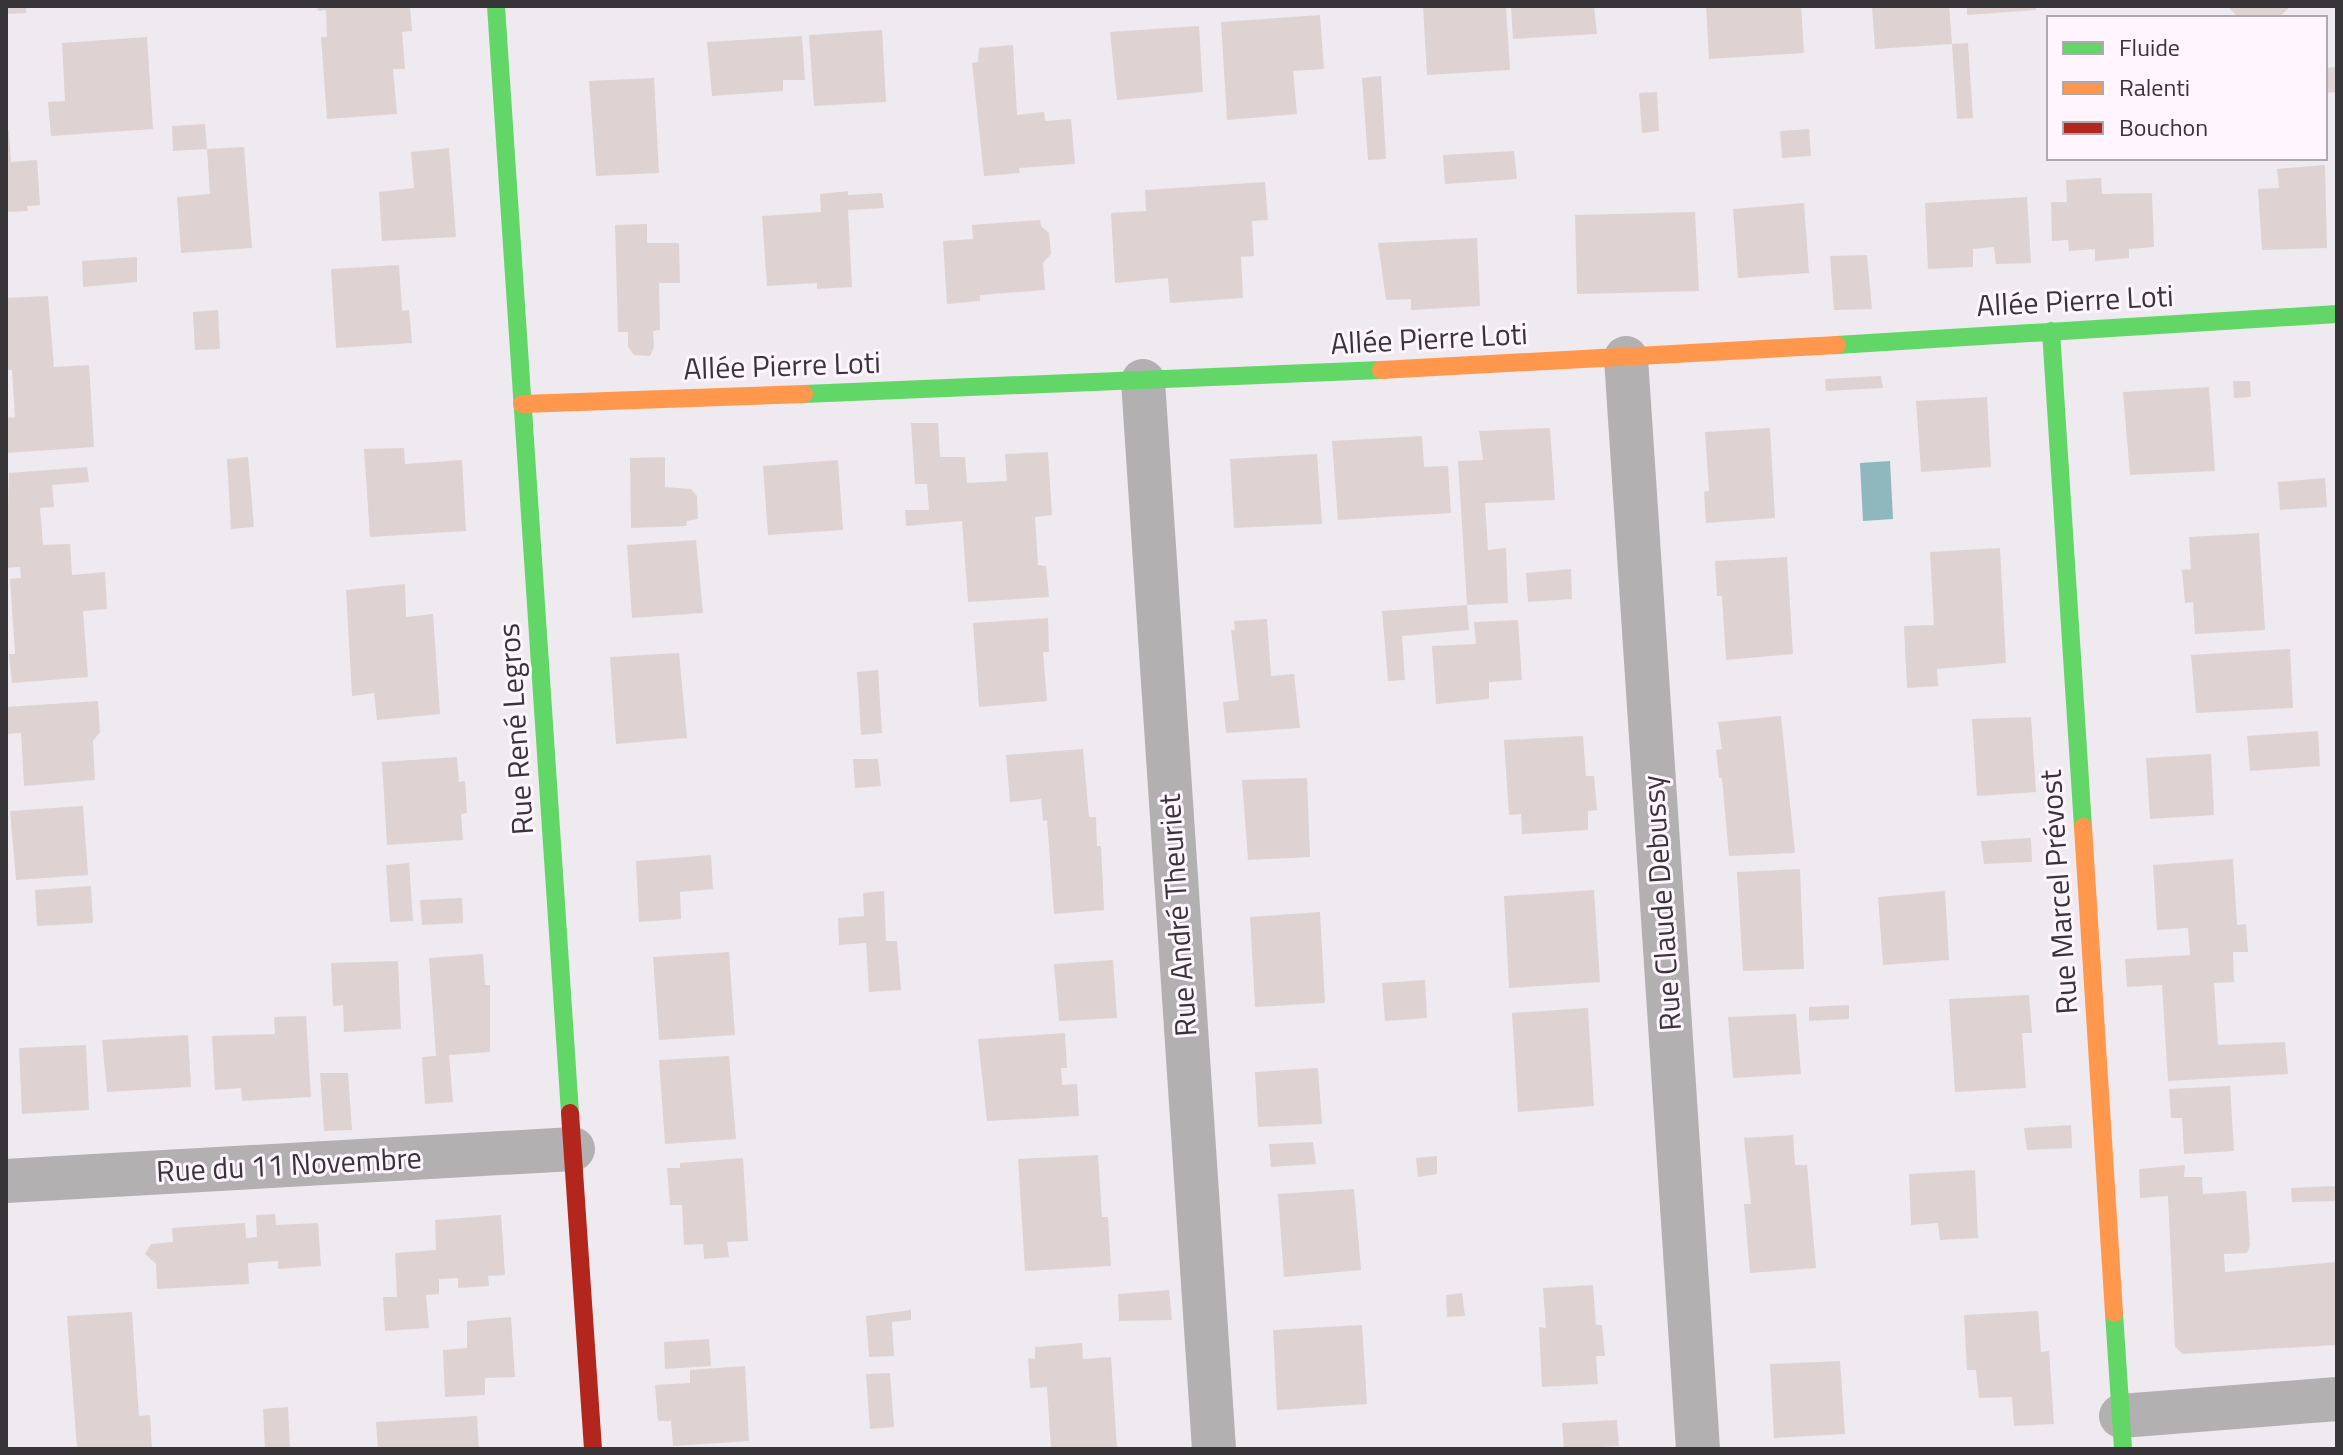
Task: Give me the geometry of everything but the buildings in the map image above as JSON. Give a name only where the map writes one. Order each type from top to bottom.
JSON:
[{"type":"street","name":"Rue René Legros","points":[[496,6],[593,1449]]},
{"type":"street","name":"Allée Pierre Loti","points":[[522,404],[1143,381],[1626,358],[2337,314]]},
{"type":"street","name":"Rue Marcel Prévost","points":[[2051,331],[2122,1433]]},
{"type":"street","name":"Rue Claude Debussy","points":[[1626,358],[1698,1449]]},
{"type":"street","name":"Rue André Theuriet","points":[[1143,381],[1214,1449]]},
{"type":"street","name":"Rue du 11 Novembre","points":[[6,1181],[573,1149]]},
{"type":"street","points":[[2122,1433],[2337,1399]]},
{"type":"water","points":[[1890,461],[1893,519],[1863,521],[1860,463]]},
{"type":"traffic: fast","points":[[496,6],[570,1113]]},
{"type":"traffic: fast","points":[[1837,345],[2337,314]]},
{"type":"traffic: fast","points":[[2051,331],[2083,827]]},
{"type":"traffic: fast","points":[[804,394],[1381,370]]},
{"type":"traffic: fast","points":[[2114,1313],[2123,1449]]},
{"type":"traffic: slow","points":[[1381,370],[1837,345]]},
{"type":"traffic: slow","points":[[522,404],[804,394]]},
{"type":"traffic: slow","points":[[2083,827],[2114,1313]]},
{"type":"traffic: jam","points":[[570,1113],[593,1449]]}]
